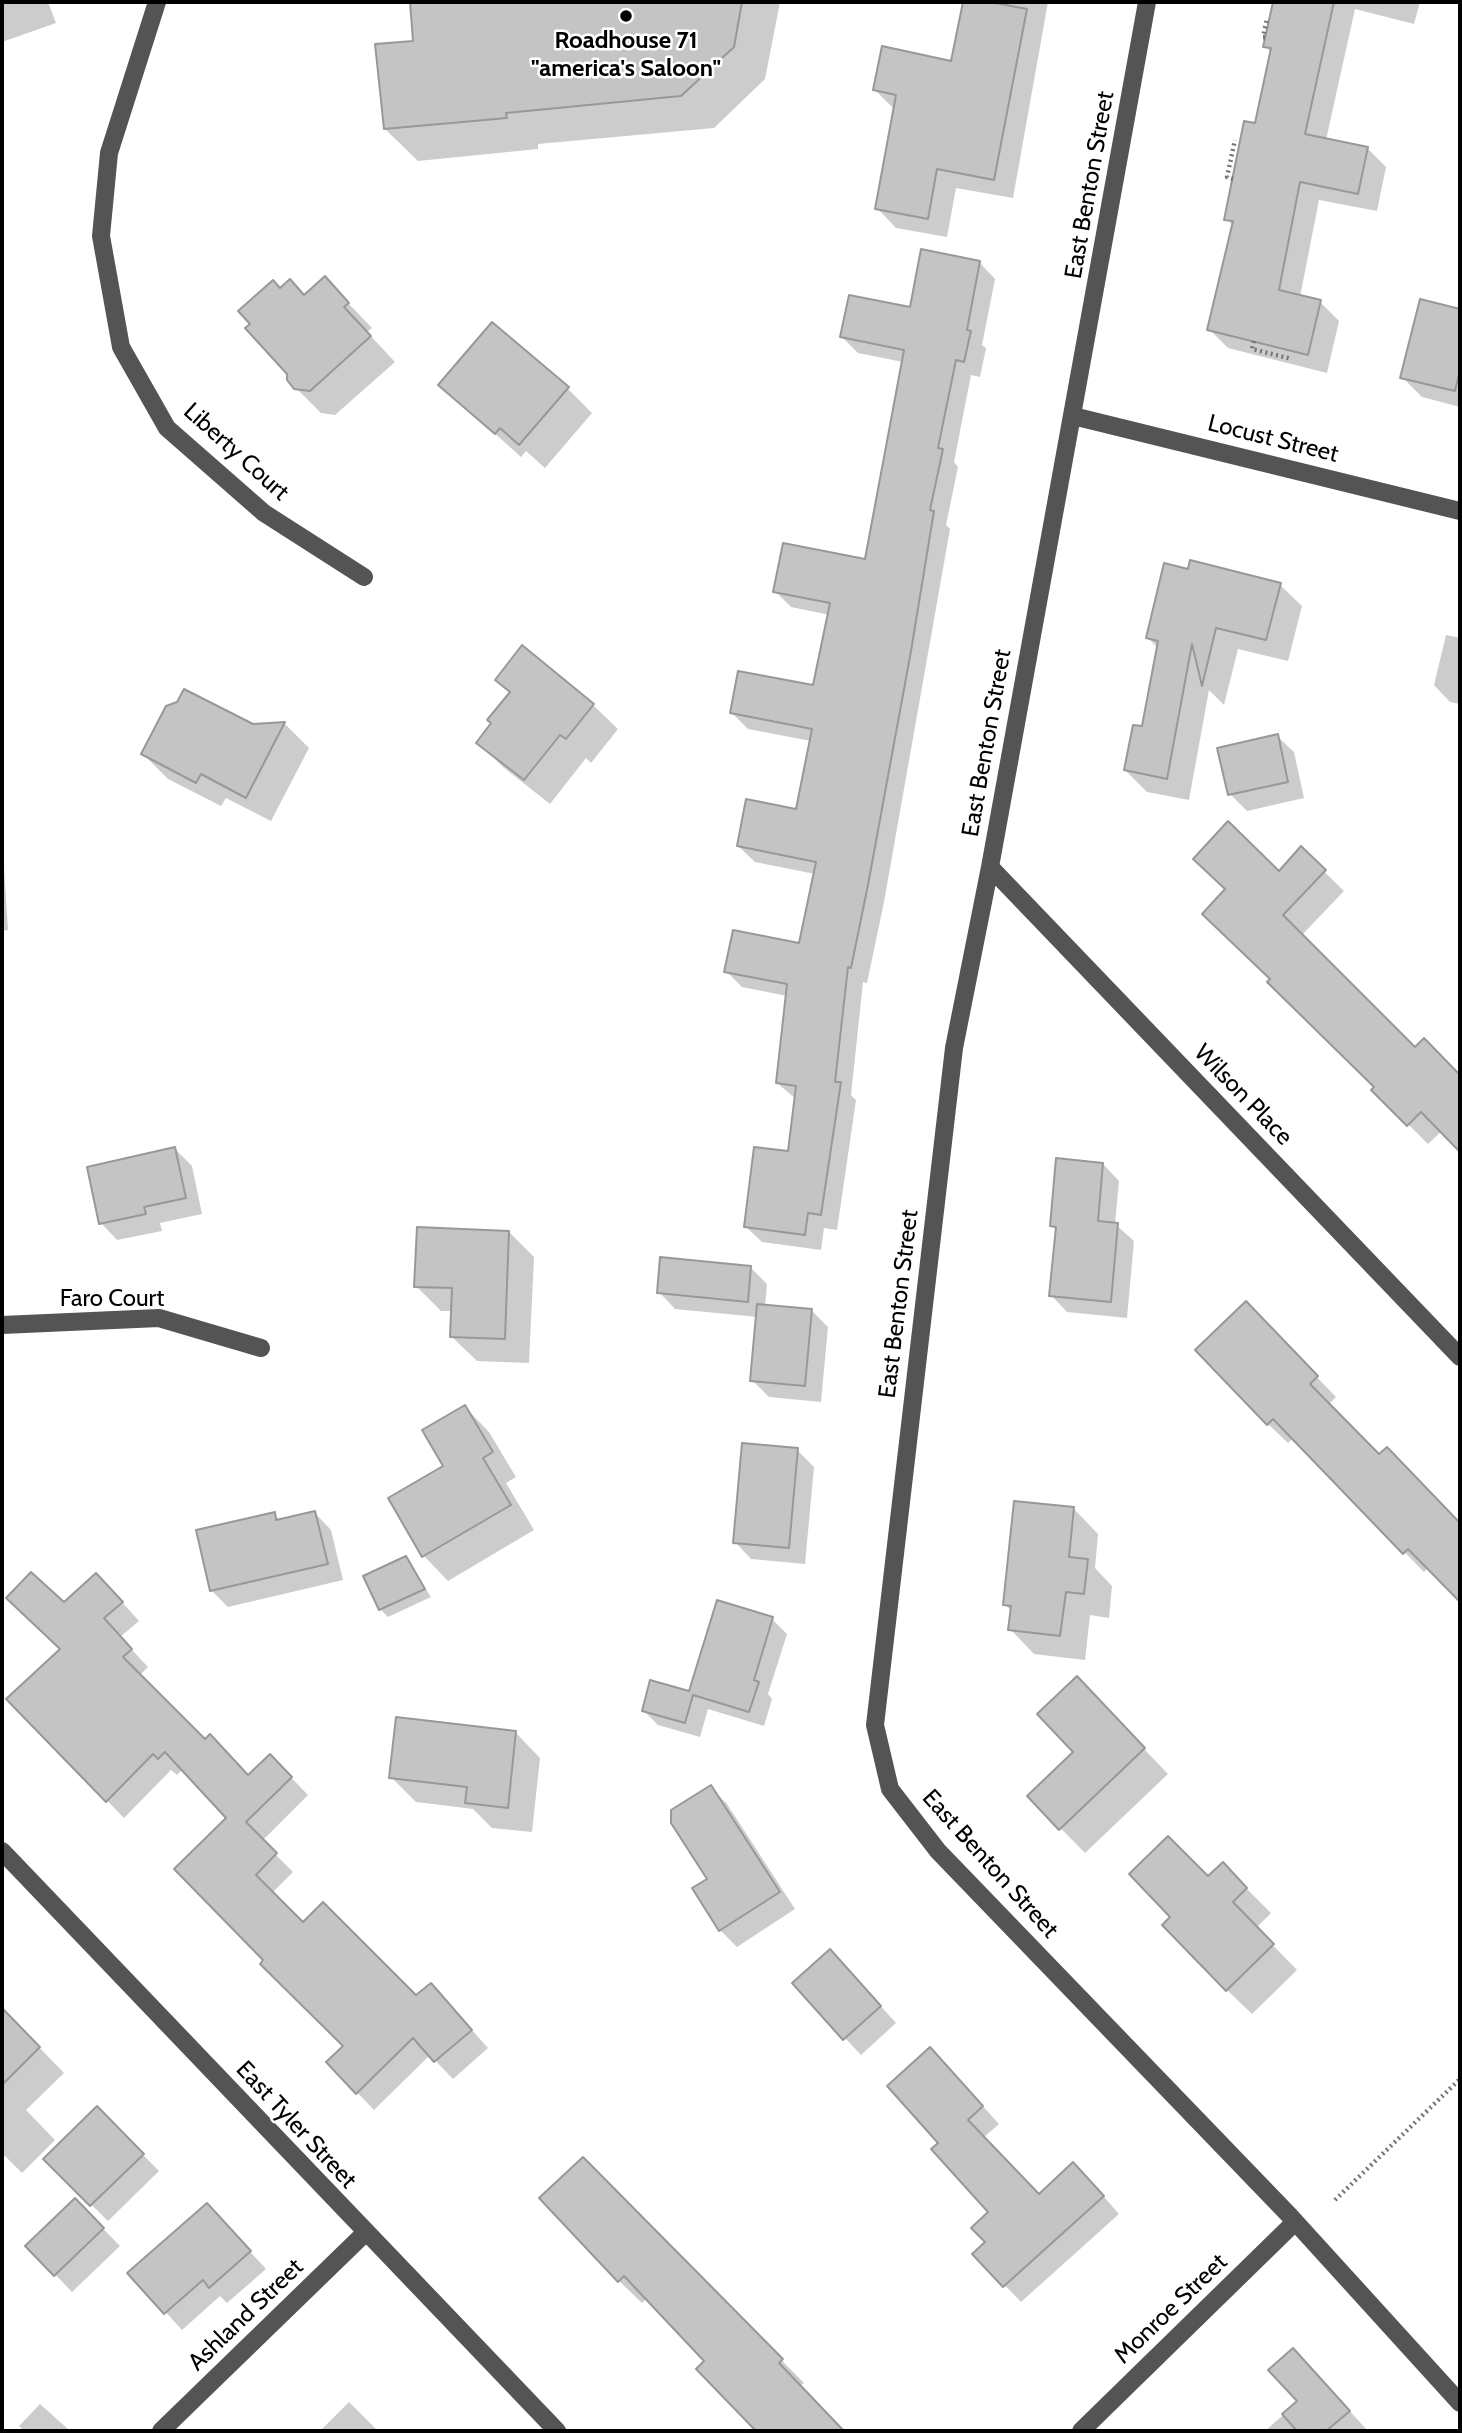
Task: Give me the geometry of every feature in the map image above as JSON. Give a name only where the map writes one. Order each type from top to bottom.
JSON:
[{"type":"street","name":"Liberty Court","points":[[157,2],[109,153],[100,236],[121,347],[167,428],[264,513],[364,577]]},
{"type":"street","name":"East Benton Street","points":[[1147,2],[990,867],[954,1048],[875,1726],[890,1789],[938,1851],[1295,2222],[1460,2403]]},
{"type":"street","name":"Locust Street","points":[[1073,416],[1460,511]]},
{"type":"street","name":"Wilson Place","points":[[990,867],[1460,1357]]},
{"type":"street","name":"Faro Court","points":[[2,1325],[159,1318],[261,1348]]},
{"type":"street","name":"East Tyler Street","points":[[2,1851],[364,2234],[557,2431]]},
{"type":"street","name":"Monroe Street","points":[[1081,2431],[1295,2222]]},
{"type":"street","name":"Ashland Street","points":[[161,2431],[364,2234]]},
{"type":"path","points":[[1265,37],[1262,37],[1266,19]]},
{"type":"path","points":[[1233,179],[1227,177],[1235,140]]},
{"type":"path","points":[[1254,341],[1252,349],[1292,359]]},
{"type":"path","points":[[1335,2200],[1460,2078]]},
{"type":"building","points":[[410,2],[742,2],[734,47],[681,96],[506,113],[507,118],[384,129],[375,44],[413,41]]},
{"type":"building","points":[[963,2],[990,2],[1027,9],[994,180],[937,169],[928,219],[875,209],[896,95],[873,90],[882,46],[951,61]]},
{"type":"building","points":[[1273,2],[1334,2],[1305,134],[1368,147],[1358,194],[1300,182],[1279,290],[1321,300],[1308,355],[1207,330],[1233,221],[1224,220],[1244,121],[1255,123],[1271,48],[1263,47]]},
{"type":"building","points":[[921,249],[980,261],[967,330],[971,331],[964,362],[956,360],[938,448],[943,449],[930,510],[934,511],[911,651],[868,885],[851,968],[848,967],[835,1082],[841,1082],[821,1215],[808,1213],[805,1235],[744,1227],[754,1147],[788,1151],[796,1086],[776,1083],[787,984],[724,972],[733,930],[799,943],[816,862],[737,846],[746,799],[796,809],[812,729],[730,713],[738,671],[813,685],[830,603],[773,592],[783,543],[865,559],[904,350],[840,337],[849,295],[910,307]]},
{"type":"building","points":[[325,276],[349,303],[344,307],[371,336],[310,391],[294,389],[287,380],[287,374],[245,328],[250,324],[238,311],[273,280],[280,288],[290,279],[304,295]]},
{"type":"building","points":[[1420,299],[1460,309],[1460,370],[1455,391],[1400,378]]},
{"type":"building","points":[[492,322],[569,387],[519,445],[500,428],[495,434],[438,385]]},
{"type":"building","points":[[1190,560],[1281,583],[1266,640],[1216,628],[1202,686],[1192,644],[1167,779],[1124,770],[1133,725],[1142,726],[1158,641],[1146,638],[1164,563],[1188,569]]},
{"type":"building","points":[[522,645],[594,704],[566,739],[560,735],[524,780],[476,743],[491,723],[487,720],[510,692],[495,680]]},
{"type":"building","points":[[184,689],[253,724],[285,722],[246,798],[201,774],[196,783],[141,754],[166,706],[177,702]]},
{"type":"building","points":[[1278,734],[1288,782],[1228,795],[1217,748]]},
{"type":"building","points":[[1228,821],[1279,871],[1301,846],[1326,870],[1283,915],[1415,1047],[1424,1038],[1460,1075],[1460,1152],[1421,1112],[1407,1126],[1371,1090],[1374,1087],[1267,982],[1270,979],[1202,914],[1225,889],[1193,859]]},
{"type":"building","points":[[175,1147],[186,1198],[144,1207],[146,1214],[99,1224],[87,1167]]},
{"type":"building","points":[[1056,1158],[1103,1163],[1098,1221],[1118,1223],[1111,1302],[1049,1296],[1056,1227],[1050,1226]]},
{"type":"building","points":[[417,1227],[509,1231],[505,1339],[450,1337],[452,1288],[414,1287]]},
{"type":"building","points":[[660,1257],[751,1266],[748,1302],[657,1293]]},
{"type":"building","points":[[1246,1301],[1318,1376],[1310,1384],[1379,1454],[1387,1447],[1460,1523],[1460,1602],[1408,1549],[1403,1554],[1273,1419],[1267,1425],[1195,1350]]},
{"type":"building","points":[[757,1304],[812,1309],[805,1386],[750,1381]]},
{"type":"building","points":[[465,1405],[493,1452],[483,1458],[511,1505],[422,1557],[388,1498],[443,1466],[422,1430]]},
{"type":"building","points":[[742,1443],[798,1448],[789,1548],[733,1543]]},
{"type":"building","points":[[1014,1501],[1074,1507],[1069,1557],[1088,1559],[1084,1594],[1066,1592],[1060,1636],[1008,1630],[1011,1606],[1003,1605]]},
{"type":"building","points":[[315,1511],[328,1564],[210,1591],[196,1530],[275,1512],[276,1520]]},
{"type":"building","points":[[406,1556],[425,1589],[379,1610],[363,1576]]},
{"type":"building","points":[[31,1572],[64,1602],[96,1573],[123,1602],[104,1618],[132,1649],[123,1657],[205,1739],[210,1734],[248,1775],[270,1754],[292,1777],[246,1822],[277,1853],[256,1875],[303,1922],[323,1902],[416,1995],[431,1983],[472,2030],[434,2062],[413,2038],[356,2094],[326,2062],[343,2046],[260,1964],[263,1960],[174,1869],[226,1818],[165,1752],[158,1759],[153,1754],[106,1802],[6,1699],[60,1649],[6,1598]]},
{"type":"building","points":[[717,1600],[773,1617],[754,1680],[759,1682],[749,1712],[693,1695],[685,1723],[642,1711],[650,1680],[689,1691]]},
{"type":"building","points":[[1077,1676],[1145,1748],[1059,1830],[1027,1796],[1073,1752],[1037,1714]]},
{"type":"building","points":[[396,1717],[516,1731],[508,1808],[465,1803],[467,1787],[389,1778]]},
{"type":"building","points":[[711,1785],[780,1892],[719,1931],[692,1888],[707,1879],[671,1823],[671,1810]]},
{"type":"building","points":[[1168,1836],[1208,1876],[1223,1862],[1247,1888],[1233,1902],[1274,1944],[1226,1991],[1162,1925],[1170,1917],[1129,1874]]},
{"type":"building","points":[[830,1949],[881,2006],[843,2040],[792,1983]]},
{"type":"building","points":[[2,2008],[40,2047],[2,2085]]},
{"type":"building","points":[[930,2047],[983,2106],[968,2120],[1039,2194],[1073,2162],[1104,2196],[1003,2287],[972,2254],[985,2242],[971,2228],[988,2212],[931,2149],[938,2143],[887,2086]]},
{"type":"building","points":[[97,2106],[144,2154],[90,2206],[43,2159]]},
{"type":"building","points":[[583,2157],[783,2359],[779,2363],[844,2431],[756,2431],[696,2369],[704,2361],[624,2276],[618,2282],[539,2198]]},
{"type":"building","points":[[75,2198],[104,2228],[54,2276],[25,2246]]},
{"type":"building","points":[[207,2203],[251,2251],[209,2288],[203,2280],[164,2314],[127,2273]]},
{"type":"building","points":[[1293,2348],[1350,2411],[1326,2431],[1297,2431],[1282,2414],[1297,2401],[1268,2370]]},
{"type":"place","name":"Roadhouse 71 \"america's Saloon\"","points":[[626,16]]}]
